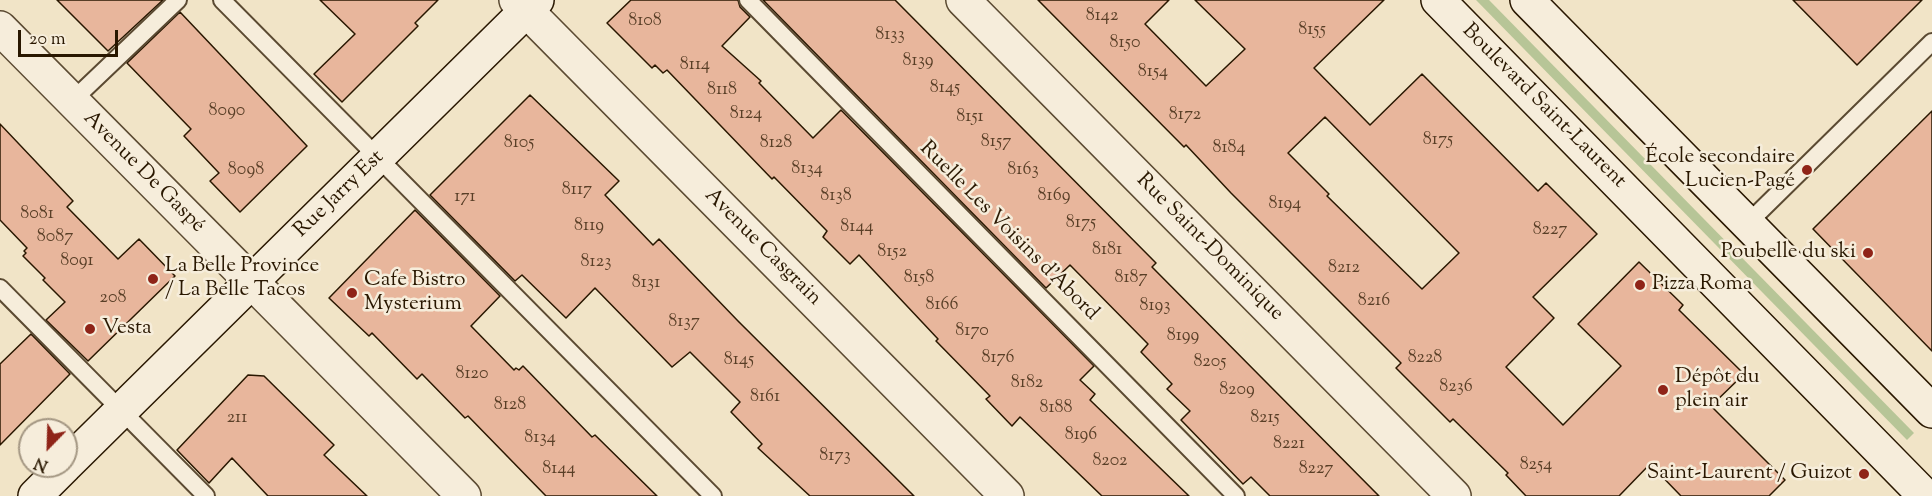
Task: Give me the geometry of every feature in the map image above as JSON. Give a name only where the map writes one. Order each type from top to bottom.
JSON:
[{"type":"street","name":"Rue Saint-Dominique","points":[[963,0],[1454,496]]},
{"type":"street","name":"Boulevard Saint-Laurent","points":[[1438,0],[1925,496]]},
{"type":"street","points":[[1527,0],[1932,411]]},
{"type":"street","name":"Rue Jarry Est","points":[[78,453],[378,157],[527,3]]},
{"type":"street","name":"Avenue Casgrain","points":[[527,3],[1007,496]]},
{"type":"street","name":"Avenue De Gaspé","points":[[0,28],[464,496]]},
{"type":"street","name":"Rue Jarry Est","points":[[35,496],[53,478]]},
{"type":"lane","points":[[72,101],[178,0]]},
{"type":"lane","points":[[222,0],[713,496]]},
{"type":"lane","name":"Ruelle Les Voisins d’Abord","points":[[748,0],[1236,496]]},
{"type":"lane","points":[[1747,224],[1932,42]]},
{"type":"lane","points":[[0,288],[206,496]]},
{"type":"green space","points":[[1476,0],[1489,0],[1914,433],[1907,440]]},
{"type":"building","points":[[57,0],[163,0],[108,51]]},
{"type":"building","points":[[320,0],[438,0],[415,23],[418,26],[342,102],[314,74],[355,34]]},
{"type":"building","points":[[631,0],[738,0],[740,7],[750,17],[722,46],[761,81],[759,83],[813,138],[841,110],[1094,366],[1080,380],[1095,394],[1090,400],[1189,496],[1102,496],[1020,417],[1012,426],[986,399],[990,396],[936,341],[938,339],[859,255],[850,264],[823,237],[827,231],[774,177],[772,179],[667,70],[663,73],[655,65],[652,68],[607,23]]},
{"type":"building","points":[[763,0],[895,0],[1156,263],[1152,267],[1379,496],[1270,496],[1251,477],[1243,484],[1181,420],[1190,411],[1167,389],[1172,384],[1141,352],[1148,344],[1070,265],[1046,288]]},
{"type":"building","points":[[1038,0],[1169,0],[1145,24],[1206,86],[1245,49],[1195,0],[1384,0],[1314,68],[1370,125],[1422,74],[1538,191],[1546,183],[1597,234],[1533,297],[1554,318],[1506,367],[1563,425],[1621,366],[1578,324],[1639,262],[1683,305],[1679,310],[1744,374],[1711,406],[1785,480],[1769,496],[1681,496],[1650,464],[1619,496],[1526,496],[1506,475],[1508,473],[1453,419],[1450,422],[1396,368],[1401,363],[1186,145],[1184,147]],"holes":[[[1325,117],[1459,253],[1422,289],[1327,196],[1329,194],[1288,153]]]},
{"type":"building","points":[[1793,0],[1922,0],[1857,65]]},
{"type":"building","points":[[180,12],[307,146],[240,212],[210,181],[219,173],[184,136],[191,129],[127,63]]},
{"type":"building","points":[[530,95],[619,181],[605,195],[653,245],[659,239],[914,496],[810,496],[758,448],[762,444],[731,412],[740,402],[690,352],[672,367],[595,288],[566,318],[522,275],[515,281],[430,195]]},
{"type":"building","points":[[1932,111],[1932,351],[1813,229]]},
{"type":"building","points":[[0,124],[73,201],[67,207],[118,259],[139,239],[175,276],[88,361],[46,320],[65,302],[23,256],[27,248],[0,220]]},
{"type":"building","points":[[415,210],[500,296],[471,326],[514,370],[516,368],[519,370],[523,366],[592,437],[595,435],[657,496],[546,496],[468,416],[465,418],[422,374],[417,379],[372,333],[369,336],[329,298]]},
{"type":"building","points":[[31,334],[70,374],[27,418],[18,418],[18,427],[0,445],[0,364]]},
{"type":"building","points":[[248,375],[264,376],[334,445],[324,455],[367,496],[268,496],[232,458],[209,483],[177,450]]},
{"type":"place","name":"École secondaire Lucien-Pagé","points":[[1807,170]]},
{"type":"place","name":"Poubelle du ski","points":[[1868,253]]},
{"type":"place","name":"La Belle Province / La Belle Tacos","points":[[153,279]]},
{"type":"place","name":"Pizza Roma","points":[[1640,285]]},
{"type":"place","name":"Cafe Bistro Mysterium","points":[[352,293]]},
{"type":"place","name":"Vesta","points":[[90,329]]},
{"type":"place","name":"Dépôt du plein air","points":[[1663,390]]},
{"type":"place","name":"Saint-Laurent / Guizot","points":[[1864,474]]}]
